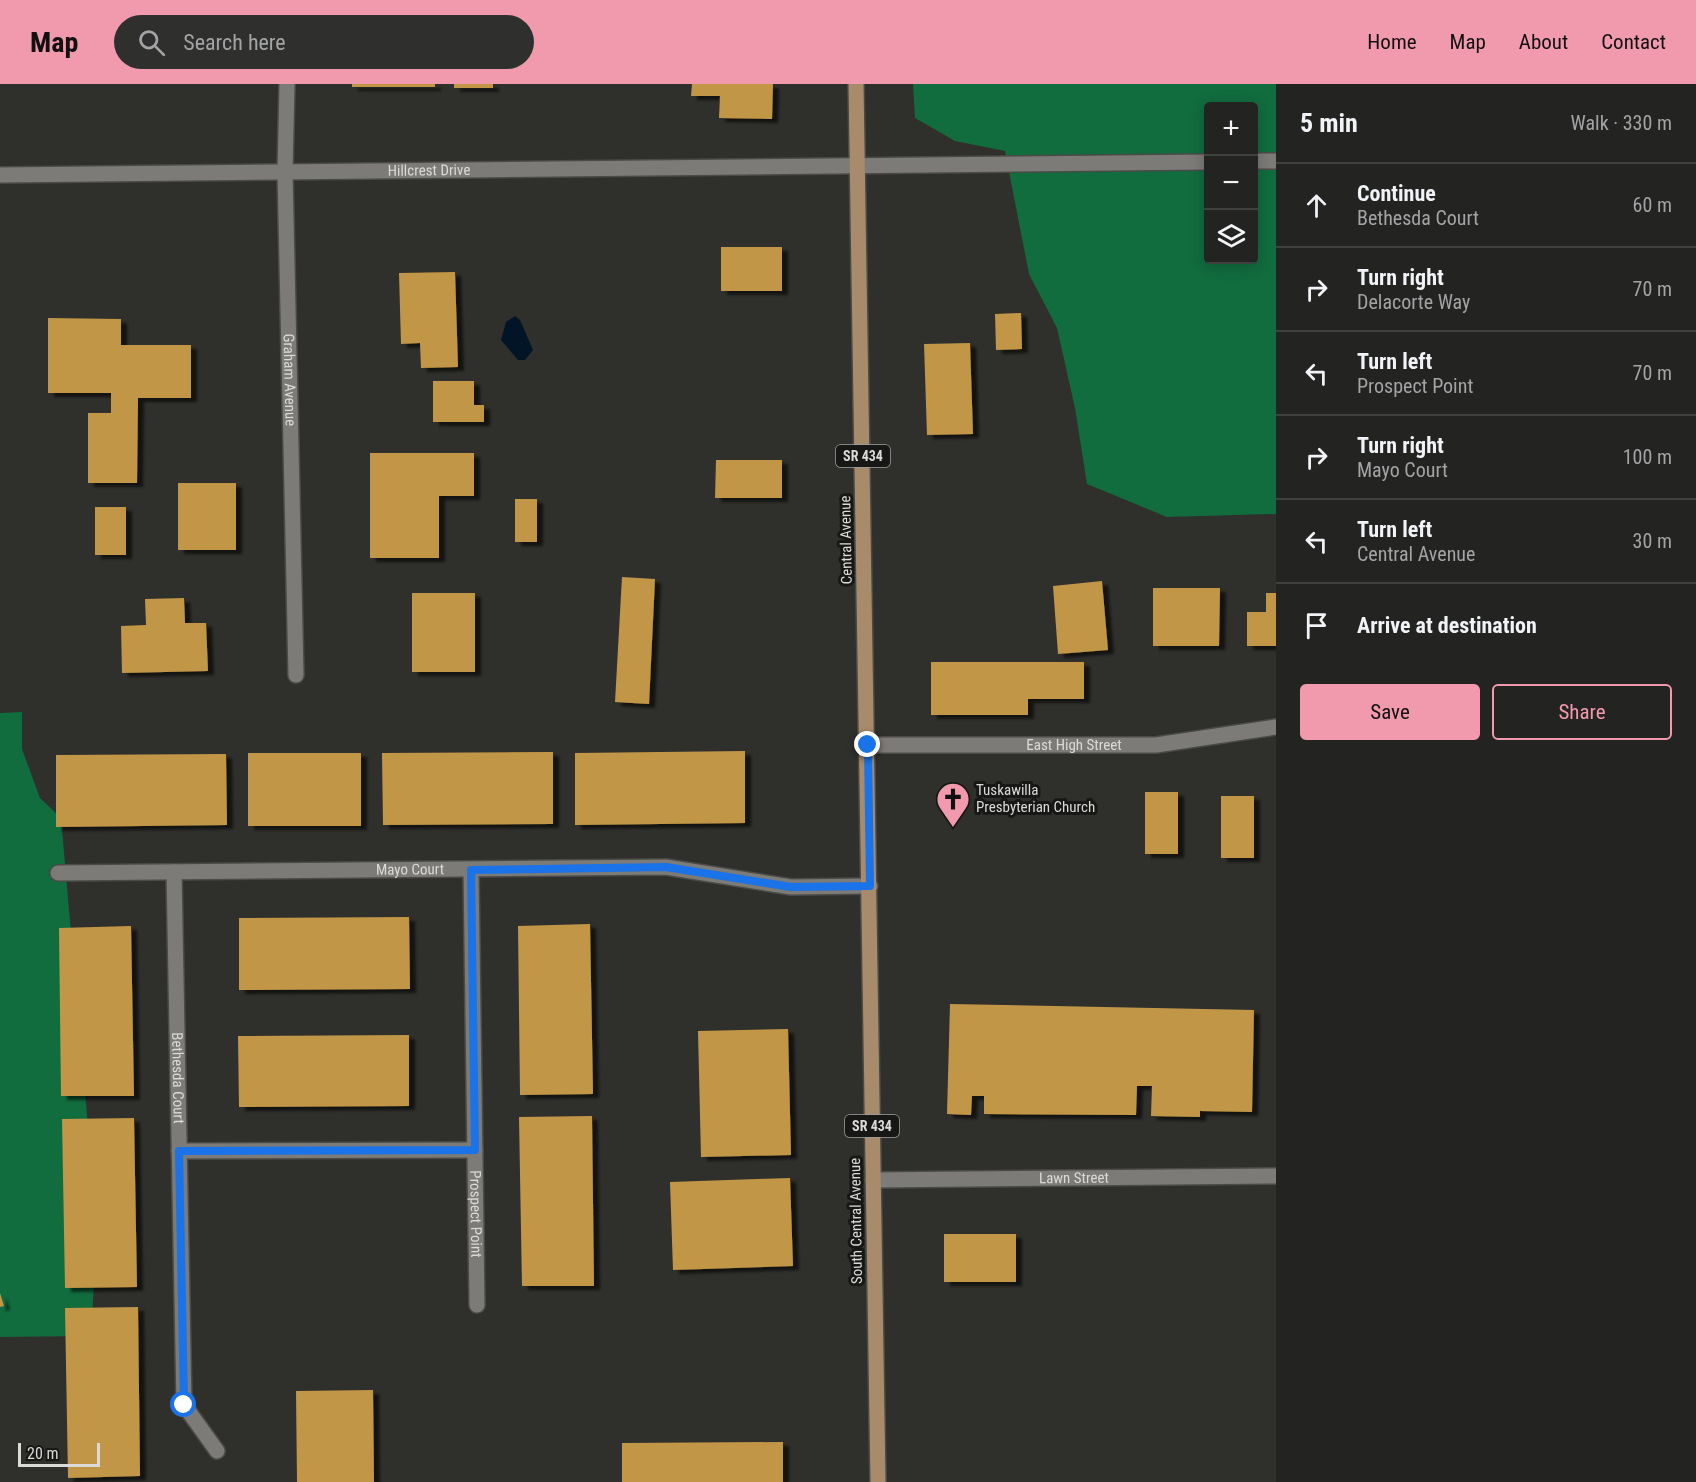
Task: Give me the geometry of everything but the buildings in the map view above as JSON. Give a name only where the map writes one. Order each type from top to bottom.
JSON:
[{"type":"main road","name":"Central Avenue","points":[[856,84],[871,923]]},
{"type":"main road","name":"South Central Avenue","points":[[871,923],[878,1482]]},
{"type":"street","name":"Graham Avenue","points":[[287,84],[285,172],[296,675]]},
{"type":"street","points":[[1258,161],[1276,161]]},
{"type":"street","name":"Hillcrest Drive","points":[[0,176],[1204,162]]},
{"type":"street","name":"East High Street","points":[[868,745],[1156,745],[1276,727]]},
{"type":"street","name":"Mayo Court","points":[[58,873],[666,867],[791,887],[870,886]]},
{"type":"street","name":"Prospect Point","points":[[471,870],[477,1305]]},
{"type":"street","name":"Bethesda Court","points":[[174,872],[184,1405],[217,1451]]},
{"type":"street","points":[[179,1151],[475,1150]]},
{"type":"street","name":"Lawn Street","points":[[873,1180],[1276,1176]]},
{"type":"green space","points":[[913,84],[1276,84],[1276,514],[1167,517],[1087,484],[1075,408],[1057,328],[1029,274],[1005,151],[955,141],[915,118]]},
{"type":"green space","points":[[22,712],[22,749],[40,798],[61,818],[97,1229],[91,1336],[0,1337],[0,713]]},
{"type":"water","points":[[515,316],[520,320],[533,350],[525,360],[518,360],[501,340],[506,322]]},
{"type":"place","name":"Tuskawilla Presbyterian Church","points":[[953,828]]},
{"type":"route","points":[[184,1405],[179,1151],[475,1150],[471,870],[666,867],[791,887],[870,886],[868,745]]}]
